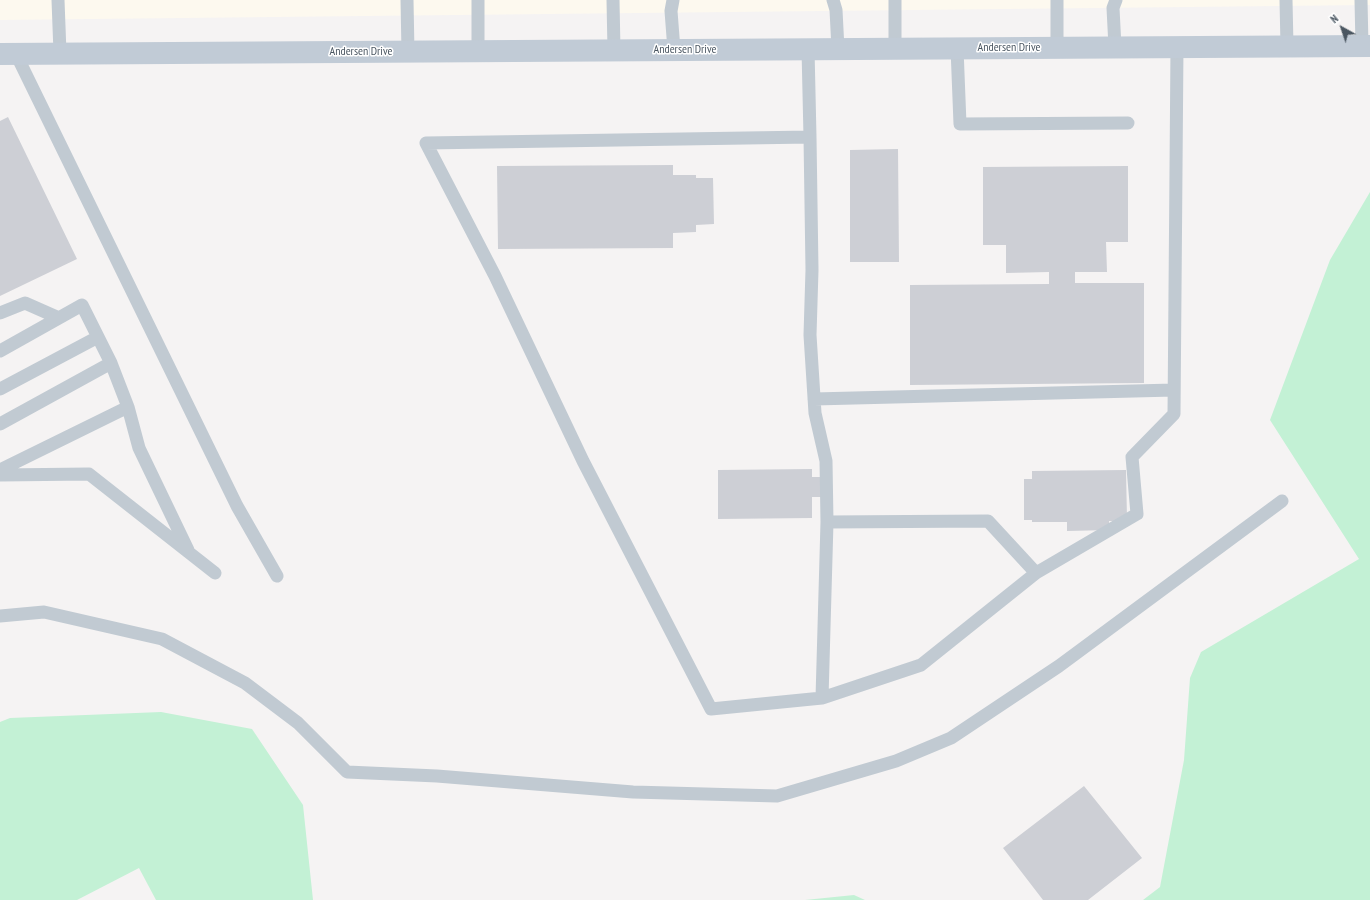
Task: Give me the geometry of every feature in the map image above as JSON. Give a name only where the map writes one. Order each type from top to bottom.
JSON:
[{"type":"main road","name":"Andersen Drive","points":[[8,54],[1366,46]]},
{"type":"lane","points":[[58,0],[60,54]]},
{"type":"lane","points":[[407,0],[408,52]]},
{"type":"lane","points":[[478,0],[478,51]]},
{"type":"lane","points":[[613,0],[614,50]]},
{"type":"lane","points":[[673,0],[671,11],[674,50]]},
{"type":"lane","points":[[833,0],[836,10],[838,49]]},
{"type":"lane","points":[[895,0],[895,48]]},
{"type":"lane","points":[[1057,0],[1057,47]]},
{"type":"lane","points":[[1115,47],[1113,8],[1116,0]]},
{"type":"lane","points":[[1286,0],[1287,46]]},
{"type":"lane","points":[[1361,0],[1366,46]]},
{"type":"lane","points":[[810,137],[426,143],[495,276],[583,460],[711,709],[822,698],[921,665],[1036,573],[1137,514],[1132,457],[1174,414],[1177,47]]},
{"type":"lane","points":[[957,48],[960,124],[1128,123]]},
{"type":"lane","points":[[808,49],[812,270],[810,335],[815,413],[826,461],[828,522],[822,698]]},
{"type":"lane","points":[[8,54],[237,506],[277,576]]},
{"type":"lane","points":[[0,313],[25,303],[59,318]]},
{"type":"lane","points":[[0,351],[82,305],[111,363],[128,407],[138,448],[190,554]]},
{"type":"lane","points":[[0,389],[98,337]]},
{"type":"lane","points":[[0,424],[111,363]]},
{"type":"lane","points":[[814,399],[1174,390]]},
{"type":"lane","points":[[0,470],[128,407]]},
{"type":"lane","points":[[0,475],[89,474],[215,573]]},
{"type":"lane","points":[[0,616],[44,612],[162,639],[245,683],[298,723],[347,772],[437,776],[633,792],[777,796],[896,761],[952,738],[1059,666],[1282,502]]},
{"type":"lane","points":[[828,522],[988,521],[1036,573]]},
{"type":"shaded area","points":[[0,0],[1370,0],[1370,5],[0,20]]},
{"type":"green space","points":[[1370,192],[1370,900],[1143,900],[1160,887],[1184,760],[1190,678],[1201,652],[1359,559],[1270,420],[1330,260]]},
{"type":"green space","points":[[161,712],[252,729],[303,805],[313,900],[156,900],[139,868],[77,900],[0,900],[0,722],[10,718]]},
{"type":"green space","points":[[854,895],[865,900],[805,900]]},
{"type":"building","points":[[8,117],[77,259],[0,296],[0,121]]},
{"type":"building","points":[[898,149],[899,262],[850,262],[850,150]]},
{"type":"building","points":[[673,165],[673,175],[696,175],[696,178],[713,178],[714,224],[696,225],[696,232],[673,233],[673,248],[498,249],[497,166]]},
{"type":"building","points":[[1128,166],[1128,242],[1106,242],[1107,272],[1075,272],[1075,283],[1144,283],[1144,383],[910,385],[910,285],[1049,284],[1049,272],[1006,273],[1006,245],[983,245],[983,167]]},
{"type":"building","points":[[812,469],[812,477],[821,477],[822,497],[812,497],[812,518],[718,519],[718,470]]},
{"type":"building","points":[[1126,470],[1127,519],[1125,521],[1109,521],[1109,530],[1067,531],[1067,522],[1032,522],[1032,520],[1024,520],[1024,479],[1032,479],[1032,471]]},
{"type":"building","points":[[1084,786],[1142,858],[1088,900],[1043,900],[1003,848]]}]
